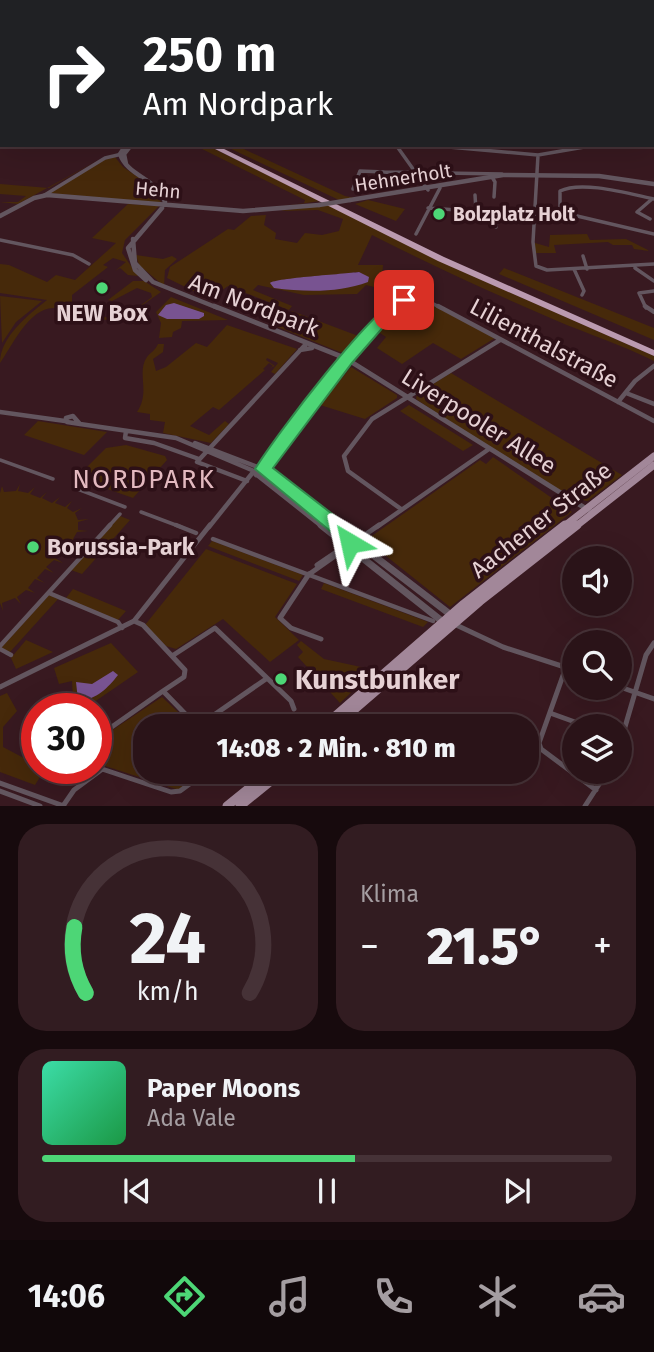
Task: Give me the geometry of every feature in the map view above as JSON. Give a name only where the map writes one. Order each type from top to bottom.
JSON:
[{"type":"highway","points":[[214,147],[441,259],[654,351]]},
{"type":"highway","points":[[221,147],[454,262],[654,351]]},
{"type":"main road","name":"Aachener Straße","points":[[445,620],[650,468],[654,456]]},
{"type":"main road","name":"Aachener Straße","points":[[445,620],[499,586],[590,511]]},
{"type":"main road","points":[[499,586],[496,583],[505,574]]},
{"type":"main road","points":[[338,714],[445,620]]},
{"type":"main road","points":[[347,714],[445,620]]},
{"type":"main road","points":[[228,806],[255,784]]},
{"type":"main road","points":[[240,806],[267,784]]},
{"type":"street","points":[[43,196],[103,159],[122,155],[127,147]]},
{"type":"street","points":[[397,147],[428,190]]},
{"type":"street","points":[[448,147],[538,155],[581,147]]},
{"type":"street","points":[[122,155],[129,169],[161,191],[165,202]]},
{"type":"street","points":[[538,155],[533,254],[536,266],[547,271],[654,264]]},
{"type":"street","points":[[384,172],[372,189],[351,188],[360,171],[489,172],[503,175]]},
{"type":"street","name":"Hehnerholt","points":[[319,205],[428,190],[503,175],[599,176],[654,184]]},
{"type":"street","points":[[492,177],[495,182],[494,197]]},
{"type":"street","points":[[416,234],[440,188]]},
{"type":"street","points":[[560,212],[560,191],[566,188],[606,189],[653,199]]},
{"type":"street","points":[[475,195],[476,211]]},
{"type":"street","name":"Hehn","points":[[0,216],[43,196],[243,211],[319,205]]},
{"type":"street","points":[[650,219],[636,212],[653,199]]},
{"type":"street","name":"Am Nordpark","points":[[162,208],[133,239],[135,262],[153,282],[345,360]]},
{"type":"street","points":[[428,208],[498,213],[534,210],[560,212],[654,234]]},
{"type":"street","points":[[496,227],[498,213]]},
{"type":"street","points":[[0,240],[73,255],[89,264]]},
{"type":"street","points":[[583,256],[587,269]]},
{"type":"street","points":[[635,267],[654,281]]},
{"type":"street","points":[[574,269],[584,291],[582,295]]},
{"type":"street","points":[[654,291],[639,293],[646,308],[654,312]]},
{"type":"street","name":"Lilienthalstraße","points":[[345,360],[363,345],[394,306],[415,295],[654,421]]},
{"type":"street","points":[[401,509],[348,471],[343,460],[370,421],[500,340]]},
{"type":"street","points":[[247,481],[201,466],[197,462],[305,346]]},
{"type":"street","points":[[0,687],[134,621],[345,360]]},
{"type":"street","name":"Liverpooler Allee","points":[[345,360],[590,511]]},
{"type":"street","name":"Lilienthalstraße","points":[[618,402],[654,366]]},
{"type":"street","name":"Lilienthalstraße","points":[[626,393],[654,404]]},
{"type":"street","points":[[0,412],[176,438],[258,470],[355,541],[445,620]]},
{"type":"street","points":[[65,421],[68,416],[73,416],[80,424]]},
{"type":"street","points":[[126,431],[125,438],[154,443],[199,459]]},
{"type":"street","points":[[321,639],[292,628],[280,618],[280,614],[308,575],[489,449]]},
{"type":"street","points":[[0,460],[53,480]]},
{"type":"street","points":[[258,470],[347,546],[445,620]]},
{"type":"street","points":[[75,488],[125,507]]},
{"type":"street","points":[[141,512],[196,533]]},
{"type":"street","points":[[11,654],[0,648],[120,514]]},
{"type":"street","points":[[213,539],[308,575],[445,620],[503,647],[562,666]]},
{"type":"street","points":[[49,593],[118,622],[122,628]]},
{"type":"street","points":[[112,727],[186,674],[143,625],[134,621]]},
{"type":"street","points":[[172,656],[215,628],[291,701],[294,709]]},
{"type":"street","points":[[628,714],[646,655],[654,643]]},
{"type":"street","points":[[562,678],[539,743],[541,749],[596,790]]},
{"type":"street","points":[[215,714],[266,679]]},
{"type":"street","points":[[163,691],[185,714]]},
{"type":"street","points":[[632,692],[654,699]]},
{"type":"street","points":[[550,713],[562,717]]},
{"type":"street","points":[[112,772],[133,779]]},
{"type":"street","points":[[0,783],[64,806],[81,784]]},
{"type":"street","points":[[147,784],[171,792],[180,791],[190,784]]},
{"type":"street","points":[[585,806],[600,784]]},
{"type":"street","points":[[0,791],[40,806]]},
{"type":"shaded area","points":[[198,147],[210,147],[320,201],[271,208],[304,203],[305,200]]},
{"type":"shaded area","points":[[227,147],[239,147],[345,196],[356,198],[339,200]]},
{"type":"shaded area","points":[[115,157],[123,167],[157,190],[161,203],[49,193],[103,160]]},
{"type":"shaded area","points":[[0,184],[47,188],[18,204],[0,202],[18,202],[26,196],[0,194]]},
{"type":"shaded area","points":[[368,200],[405,209],[396,221],[355,204]]},
{"type":"shaded area","points":[[128,204],[159,206],[125,240],[122,253],[138,276],[128,275],[120,268],[115,271],[126,262],[113,258],[103,265],[108,267],[72,295],[72,302],[93,308],[87,318],[55,308],[38,313],[23,328],[0,363],[1,353],[10,336],[47,300],[0,293],[0,264],[9,265],[47,282],[56,275],[75,280],[116,243],[92,238]]},
{"type":"shaded area","points":[[328,205],[457,269],[654,356],[654,361],[438,268],[372,235],[358,265],[383,265],[382,278],[386,290],[366,285],[357,294],[304,295],[258,285],[253,290],[292,306],[289,310],[228,286],[210,299],[167,278],[170,267],[228,229],[234,230],[251,216],[266,215],[264,225],[276,233],[275,239],[297,243],[305,233],[322,235],[339,231],[343,219],[318,210],[279,211]],"holes":[[[359,272],[349,286],[320,290],[293,280]]]},
{"type":"shaded area","points":[[587,234],[590,240],[626,239],[650,251],[608,242],[554,245],[556,253],[535,253],[535,243],[549,247],[550,235]]},
{"type":"shaded area","points":[[136,255],[163,259],[172,256],[177,259],[165,270],[164,286],[139,265]]},
{"type":"shaded area","points":[[504,268],[654,328],[654,340],[499,274]]},
{"type":"shaded area","points":[[359,272],[369,277],[368,282],[334,290],[274,288],[270,283],[297,278]]},
{"type":"shaded area","points":[[133,281],[144,281],[161,292],[120,321],[95,319],[99,313],[112,319],[119,318],[152,297],[151,293],[137,288],[112,301],[108,300]]},
{"type":"shaded area","points":[[0,296],[42,301],[16,322],[2,343]]},
{"type":"shaded area","points":[[171,297],[228,320],[182,321],[181,328],[173,332],[172,337],[159,338],[161,323],[156,312]]},
{"type":"shaded area","points":[[416,297],[495,338],[461,359],[433,343],[402,364],[377,348],[386,337],[377,331],[397,306]]},
{"type":"shaded area","points":[[174,303],[204,313],[204,316],[199,319],[167,319],[158,315],[166,305]]},
{"type":"shaded area","points":[[292,311],[361,337],[349,353],[340,352],[275,326]]},
{"type":"shaded area","points":[[227,325],[297,349],[275,374],[271,372],[278,363],[267,358],[266,360],[275,366],[270,368],[273,366],[269,363],[263,369],[265,370],[219,410],[213,407],[190,426],[209,435],[225,421],[229,424],[211,443],[163,433],[165,422],[150,420],[150,414],[137,412],[143,397],[143,369],[147,357],[158,344],[164,344],[163,352],[153,359],[156,371],[166,367],[196,343],[207,347]]},
{"type":"shaded area","points":[[351,367],[397,395],[397,398],[365,419],[320,405]]},
{"type":"shaded area","points":[[451,373],[622,475],[588,501],[555,488],[416,399],[417,394]]},
{"type":"shaded area","points":[[409,405],[473,445],[463,451],[400,411]]},
{"type":"shaded area","points":[[38,421],[107,432],[84,455],[24,435]]},
{"type":"shaded area","points":[[126,445],[165,456],[167,460],[133,498],[76,478],[106,448]]},
{"type":"shaded area","points":[[493,457],[572,512],[450,607],[366,540],[480,460],[486,464]]},
{"type":"shaded area","name":"Borussia-Park","points":[[20,484],[18,491],[28,493],[35,487],[30,494],[40,498],[47,492],[42,498],[52,503],[60,497],[55,503],[65,507],[72,501],[67,508],[73,512],[82,508],[75,513],[78,520],[89,519],[78,522],[78,530],[88,531],[77,532],[73,539],[81,544],[71,541],[64,549],[72,553],[63,550],[55,558],[63,563],[54,560],[46,567],[54,573],[45,569],[37,578],[45,583],[35,579],[28,588],[35,593],[26,590],[17,597],[21,604],[15,598],[2,603],[3,611],[0,603],[0,493],[2,486],[4,492],[16,491]]},
{"type":"shaded area","points":[[120,516],[130,520],[82,574],[71,570]]},
{"type":"shaded area","points":[[212,541],[303,575],[299,581],[208,546]]},
{"type":"shaded area","points":[[206,549],[297,584],[275,617],[299,640],[270,662],[223,619],[176,649],[166,646],[145,625]]},
{"type":"shaded area","points":[[324,583],[428,622],[423,627],[321,589]]},
{"type":"shaded area","points":[[73,589],[126,611],[118,620],[66,598]]},
{"type":"shaded area","points":[[49,595],[58,599],[10,652],[1,648]]},
{"type":"shaded area","points":[[26,640],[53,652],[16,669],[11,658]]},
{"type":"shaded area","points":[[301,641],[324,659],[375,670],[340,703],[298,657],[303,652],[297,645]]},
{"type":"shaded area","points":[[111,643],[138,672],[107,693],[73,693],[72,681],[59,684],[54,668]]},
{"type":"shaded area","points":[[113,671],[118,675],[99,693],[77,693],[76,682],[92,684]]},
{"type":"shaded area","points":[[7,693],[17,711],[3,727],[3,747],[21,757],[21,780],[0,772],[0,696]]},
{"type":"shaded area","points":[[162,697],[180,714],[136,714]]},
{"type":"shaded area","points":[[133,716],[133,775],[112,768],[112,730]]},
{"type":"shaded area","points":[[161,784],[187,784],[179,790]]},
{"type":"place","name":"Bolzplatz Holt","points":[[439,214]]},
{"type":"place","name":"NEW Box","points":[[102,288]]},
{"type":"place","name":"Borussia-Park","points":[[33,547]]},
{"type":"place","name":"Kunstbunker","points":[[281,679]]},
{"type":"district","name":"NORDPARK","points":[[144,479]]},
{"type":"route","points":[[350,543],[346,545],[349,547],[355,541],[263,469],[346,360],[363,345],[394,306],[404,300]]}]
